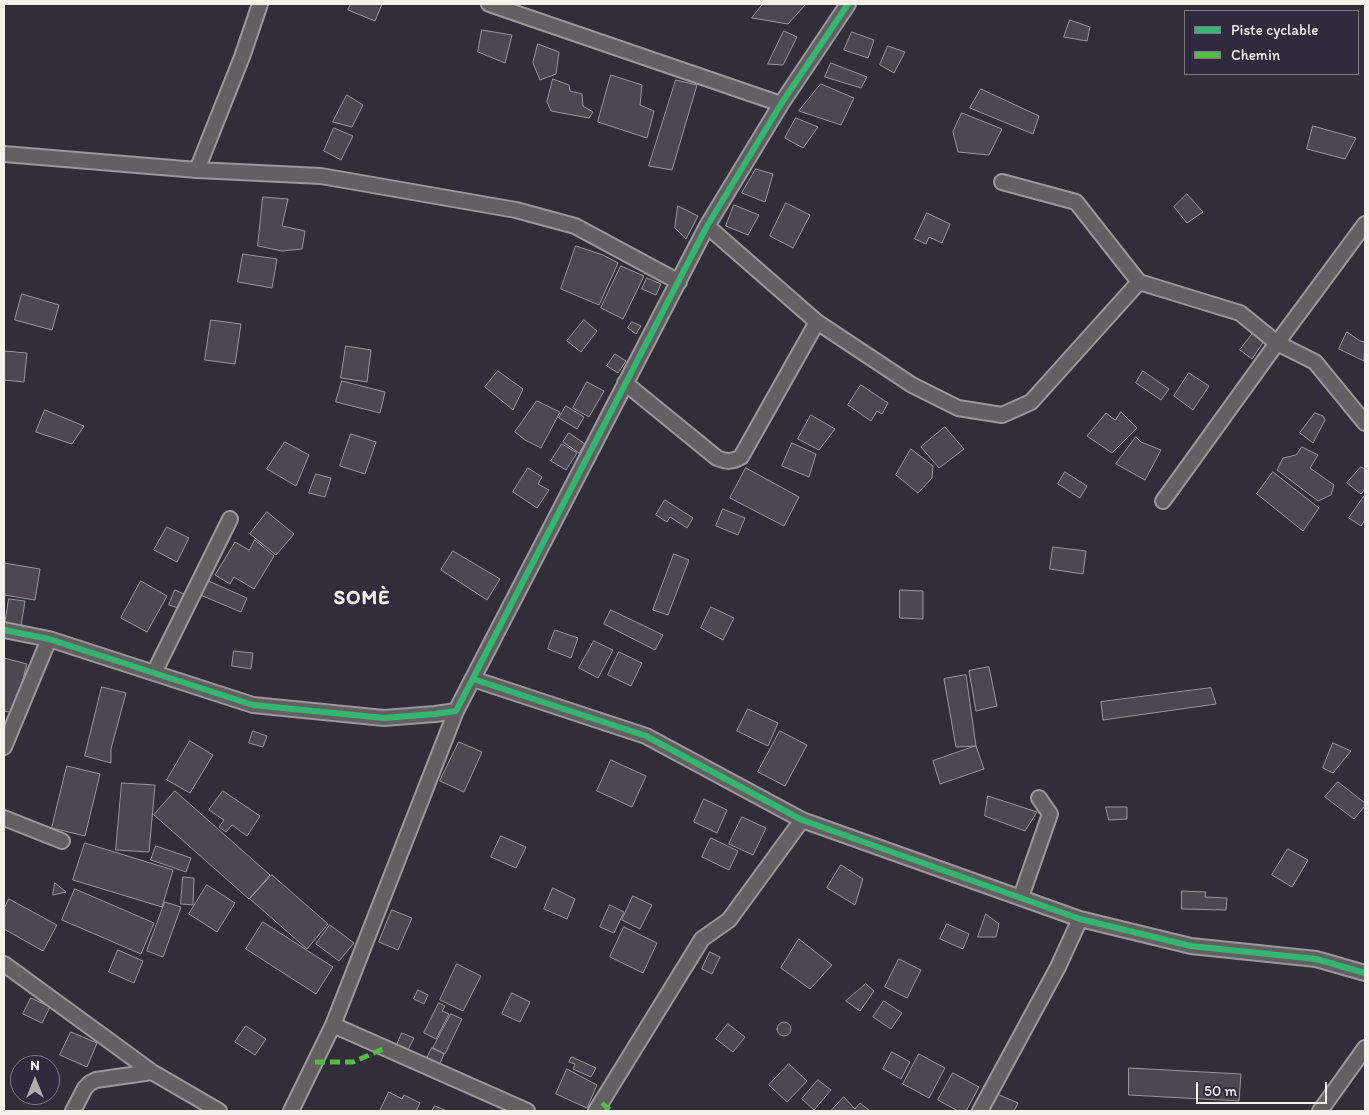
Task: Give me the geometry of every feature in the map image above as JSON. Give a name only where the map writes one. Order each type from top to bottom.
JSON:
[{"type":"street","points":[[196,170],[242,57],[260,4]]},
{"type":"street","points":[[488,4],[781,104]]},
{"type":"street","points":[[291,1111],[333,1025],[456,711],[707,226],[781,104],[848,4]]},
{"type":"street","points":[[4,154],[196,170],[321,176],[516,210],[575,226],[679,282]]},
{"type":"street","points":[[1002,182],[1076,202],[1139,282],[1240,313],[1277,343],[1315,362],[1365,423]]},
{"type":"street","points":[[1163,501],[1365,224]]},
{"type":"street","points":[[707,226],[817,322],[912,384],[958,408],[1002,415],[1032,402],[1139,282]]},
{"type":"street","points":[[625,383],[717,458],[725,462],[735,461],[741,457],[817,322]]},
{"type":"street","points":[[154,673],[230,520]]},
{"type":"street","points":[[4,630],[49,639],[253,705],[384,718],[456,711]]},
{"type":"street","points":[[4,747],[49,639]]},
{"type":"street","points":[[474,679],[646,736],[802,820],[1080,919],[1192,946],[1316,959],[1365,973]]},
{"type":"street","points":[[1021,897],[1050,814],[1039,798]]},
{"type":"street","points":[[4,818],[62,841]]},
{"type":"street","points":[[596,1111],[702,939],[730,920],[802,820]]},
{"type":"street","points":[[980,1111],[1058,967],[1080,919]]},
{"type":"street","points":[[4,964],[152,1072],[219,1111]]},
{"type":"street","points":[[333,1025],[526,1111]]},
{"type":"street","points":[[1320,1111],[1365,1048]]},
{"type":"street","points":[[73,1111],[90,1083],[96,1080],[152,1072]]},
{"type":"building","points":[[351,4],[382,4],[375,21],[348,10]]},
{"type":"building","points":[[763,4],[806,4],[788,24],[752,18]]},
{"type":"building","points":[[1070,20],[1090,27],[1087,41],[1064,37]]},
{"type":"building","points":[[482,30],[512,35],[505,63],[478,52]]},
{"type":"building","points":[[784,31],[797,37],[783,65],[768,64]]},
{"type":"building","points":[[852,32],[874,40],[868,58],[844,50]]},
{"type":"building","points":[[538,44],[559,52],[556,74],[540,80],[533,63]]},
{"type":"building","points":[[888,46],[905,52],[894,73],[880,65]]},
{"type":"building","points":[[831,63],[867,77],[861,88],[825,77]]},
{"type":"building","points":[[611,75],[642,85],[640,105],[654,111],[647,138],[598,122]]},
{"type":"building","points":[[553,79],[569,85],[570,91],[582,94],[583,106],[593,112],[589,118],[551,111],[547,102]]},
{"type":"building","points":[[676,80],[697,85],[672,170],[649,166]]},
{"type":"building","points":[[821,84],[854,98],[841,125],[799,111]]},
{"type":"building","points":[[981,89],[1039,116],[1033,134],[970,108]]},
{"type":"building","points":[[347,95],[363,105],[352,127],[333,122]]},
{"type":"building","points":[[962,113],[1002,129],[989,155],[958,152],[953,132]]},
{"type":"building","points":[[796,118],[818,127],[803,148],[785,138]]},
{"type":"building","points":[[1313,126],[1356,138],[1345,159],[1307,149]]},
{"type":"building","points":[[334,128],[353,136],[341,160],[324,151]]},
{"type":"building","points":[[756,169],[773,174],[765,202],[742,193]]},
{"type":"building","points":[[1187,194],[1203,212],[1187,223],[1174,207]]},
{"type":"building","points":[[263,197],[288,199],[282,226],[305,231],[302,249],[282,251],[258,246]]},
{"type":"building","points":[[786,203],[810,215],[793,248],[770,236]]},
{"type":"building","points":[[734,205],[759,215],[748,235],[726,226]]},
{"type":"building","points":[[678,206],[698,216],[686,239],[675,228]]},
{"type":"building","points":[[927,213],[950,224],[942,243],[929,237],[926,244],[915,239]]},
{"type":"building","points":[[576,246],[603,255],[618,263],[599,305],[561,289]]},
{"type":"building","points":[[243,254],[277,259],[272,288],[238,282]]},
{"type":"building","points":[[621,266],[644,276],[623,319],[601,308]]},
{"type":"building","points":[[647,278],[661,284],[656,295],[642,289]]},
{"type":"building","points":[[22,294],[59,305],[52,330],[15,320]]},
{"type":"building","points":[[211,320],[241,324],[235,364],[205,360]]},
{"type":"building","points":[[584,320],[597,331],[581,352],[567,341]]},
{"type":"building","points":[[632,322],[641,326],[636,334],[628,328]]},
{"type":"building","points":[[1254,332],[1266,338],[1252,359],[1240,350]]},
{"type":"building","points":[[1347,332],[1360,341],[1365,342],[1364,361],[1339,349]]},
{"type":"building","points":[[346,346],[371,350],[367,382],[341,378]]},
{"type":"building","points":[[4,351],[27,353],[24,382],[4,380]]},
{"type":"building","points":[[615,354],[626,361],[618,373],[607,366]]},
{"type":"building","points":[[498,371],[523,389],[513,410],[485,387]]},
{"type":"building","points":[[1143,371],[1169,389],[1161,400],[1136,383]]},
{"type":"building","points":[[1189,373],[1209,386],[1193,410],[1174,396]]},
{"type":"building","points":[[342,381],[385,392],[380,413],[336,402]]},
{"type":"building","points":[[587,382],[604,391],[589,417],[573,408]]},
{"type":"building","points":[[861,385],[888,403],[882,414],[877,411],[871,421],[848,405]]},
{"type":"building","points":[[537,401],[560,412],[541,448],[525,440],[515,432]]},
{"type":"building","points":[[566,406],[584,417],[577,429],[559,418]]},
{"type":"building","points":[[45,410],[84,426],[72,444],[36,432]]},
{"type":"building","points":[[1121,412],[1137,428],[1112,453],[1087,436],[1106,413],[1115,420]]},
{"type":"building","points":[[1315,413],[1323,416],[1325,420],[1313,443],[1300,433]]},
{"type":"building","points":[[811,415],[835,429],[819,450],[798,439]]},
{"type":"building","points":[[945,427],[964,449],[939,468],[921,447]]},
{"type":"building","points":[[569,433],[585,444],[579,453],[563,442]]},
{"type":"building","points":[[351,434],[376,442],[365,474],[340,466]]},
{"type":"building","points":[[1136,437],[1141,442],[1161,450],[1145,480],[1116,464]]},
{"type":"building","points":[[285,442],[309,455],[296,486],[267,469]]},
{"type":"building","points":[[792,443],[816,454],[809,477],[782,466]]},
{"type":"building","points":[[562,444],[577,453],[566,470],[551,461]]},
{"type":"building","points":[[1302,447],[1318,455],[1310,468],[1334,485],[1331,495],[1318,501],[1277,470],[1283,458],[1296,455]]},
{"type":"building","points":[[911,449],[933,466],[932,478],[918,493],[896,475]]},
{"type":"building","points":[[1361,467],[1365,469],[1365,489],[1361,494],[1347,483]]},
{"type":"building","points":[[528,468],[542,477],[538,484],[549,490],[537,508],[513,492]]},
{"type":"building","points":[[746,468],[799,497],[784,526],[730,498]]},
{"type":"building","points":[[1065,472],[1087,486],[1080,498],[1058,484]]},
{"type":"building","points":[[1273,472],[1319,508],[1303,531],[1257,494]]},
{"type":"building","points":[[316,474],[331,478],[325,497],[309,493]]},
{"type":"building","points":[[1365,495],[1365,520],[1361,526],[1349,518]]},
{"type":"building","points":[[665,500],[693,518],[687,528],[670,517],[667,522],[656,515]]},
{"type":"building","points":[[723,509],[745,518],[738,535],[716,526]]},
{"type":"building","points":[[267,512],[294,534],[276,555],[250,534]]},
{"type":"building","points":[[167,527],[189,538],[177,562],[154,550]]},
{"type":"building","points":[[255,540],[274,556],[254,589],[234,577],[230,584],[215,575],[235,542],[249,550]]},
{"type":"building","points":[[1053,547],[1086,551],[1083,574],[1050,569]]},
{"type":"building","points":[[453,551],[500,579],[487,600],[441,570]]},
{"type":"building","points":[[674,554],[689,560],[668,615],[653,610]]},
{"type":"building","points":[[4,563],[40,569],[35,600],[4,595]]},
{"type":"building","points":[[204,579],[247,598],[241,612],[198,594]]},
{"type":"building","points":[[141,581],[167,596],[147,632],[121,618]]},
{"type":"building","points":[[175,590],[184,594],[178,608],[169,605]]},
{"type":"building","points":[[900,590],[923,591],[923,619],[900,618]]},
{"type":"building","points":[[9,599],[25,601],[21,626],[5,624]]},
{"type":"building","points":[[711,607],[734,618],[723,640],[701,628]]},
{"type":"building","points":[[611,610],[663,635],[655,650],[604,624]]},
{"type":"building","points":[[555,630],[578,638],[571,658],[548,649]]},
{"type":"building","points":[[594,641],[613,650],[598,678],[579,668]]},
{"type":"building","points":[[234,651],[253,653],[251,669],[232,666]]},
{"type":"building","points":[[619,652],[642,663],[631,686],[608,675]]},
{"type":"building","points":[[4,658],[27,664],[14,713],[4,711]]},
{"type":"building","points":[[989,667],[997,706],[976,711],[969,671]]},
{"type":"building","points":[[966,675],[976,746],[956,747],[944,679]]},
{"type":"building","points":[[102,687],[126,693],[111,749],[111,763],[85,756]]},
{"type":"building","points":[[1211,688],[1216,704],[1103,720],[1101,702]]},
{"type":"building","points":[[748,709],[778,723],[768,746],[737,731]]},
{"type":"building","points":[[253,731],[267,736],[263,747],[249,743]]},
{"type":"building","points":[[780,731],[807,745],[785,786],[758,772]]},
{"type":"building","points":[[190,741],[213,755],[190,793],[167,780]]},
{"type":"building","points":[[459,742],[482,752],[464,792],[440,781]]},
{"type":"building","points":[[1333,743],[1351,751],[1333,773],[1323,768]]},
{"type":"building","points":[[976,746],[984,769],[940,784],[933,761]]},
{"type":"building","points":[[611,760],[646,776],[632,807],[597,791]]},
{"type":"building","points":[[67,766],[100,774],[85,836],[52,828]]},
{"type":"building","points":[[1338,782],[1365,803],[1365,806],[1354,819],[1325,797]]},
{"type":"building","points":[[122,783],[155,785],[149,852],[116,850]]},
{"type":"building","points":[[175,791],[270,875],[249,899],[154,815]]},
{"type":"building","points":[[223,791],[260,816],[247,836],[232,825],[226,832],[219,827],[224,820],[209,810]]},
{"type":"building","points":[[988,796],[1037,812],[1025,831],[985,816]]},
{"type":"building","points":[[704,799],[727,810],[717,833],[694,822]]},
{"type":"building","points":[[1106,807],[1127,807],[1127,819],[1109,820]]},
{"type":"building","points":[[742,817],[766,828],[753,855],[729,844]]},
{"type":"building","points":[[501,836],[526,847],[516,868],[491,857]]},
{"type":"building","points":[[711,838],[738,851],[729,870],[702,857]]},
{"type":"building","points":[[85,843],[173,870],[162,907],[73,880]]},
{"type":"building","points":[[156,846],[191,858],[186,872],[151,860]]},
{"type":"building","points":[[1288,849],[1308,860],[1292,887],[1272,875]]},
{"type":"building","points":[[841,865],[863,879],[855,905],[827,888]]},
{"type":"building","points":[[272,875],[328,924],[307,949],[250,899]]},
{"type":"building","points":[[183,877],[194,878],[193,905],[181,904]]},
{"type":"building","points":[[55,883],[66,892],[53,895]]},
{"type":"building","points":[[207,885],[235,903],[217,932],[189,914]]},
{"type":"building","points":[[553,888],[575,899],[567,919],[544,909]]},
{"type":"building","points":[[75,889],[154,923],[141,954],[62,920]]},
{"type":"building","points":[[1182,891],[1206,892],[1205,897],[1227,898],[1226,910],[1182,909]]},
{"type":"building","points":[[633,896],[652,905],[640,929],[622,920]]},
{"type":"building","points":[[9,899],[57,925],[43,951],[4,929],[4,909]]},
{"type":"building","points":[[165,902],[181,907],[163,957],[147,951]]},
{"type":"building","points":[[610,905],[624,912],[614,933],[600,927]]},
{"type":"building","points":[[392,910],[412,918],[398,950],[379,942]]},
{"type":"building","points":[[986,914],[999,924],[996,937],[978,937]]},
{"type":"building","points":[[263,922],[333,967],[316,994],[246,949]]},
{"type":"building","points":[[947,924],[969,934],[963,949],[940,939]]},
{"type":"building","points":[[330,925],[354,943],[339,961],[316,944]]},
{"type":"building","points":[[624,927],[657,943],[643,973],[610,957]]},
{"type":"building","points":[[799,939],[832,965],[810,989],[781,968]]},
{"type":"building","points":[[118,950],[143,961],[134,983],[109,972]]},
{"type":"building","points":[[710,952],[720,957],[712,974],[702,969]]},
{"type":"building","points":[[899,959],[921,970],[907,998],[885,987]]},
{"type":"building","points":[[457,964],[481,976],[463,1011],[440,1000]]},
{"type":"building","points":[[866,984],[874,991],[860,1011],[846,1001]]},
{"type":"building","points":[[418,990],[428,995],[424,1004],[414,999]]},
{"type":"building","points":[[512,993],[530,1002],[520,1022],[502,1014]]},
{"type":"building","points":[[31,998],[50,1007],[42,1023],[23,1014]]},
{"type":"building","points":[[884,1001],[902,1013],[891,1029],[873,1017]]},
{"type":"building","points":[[439,1003],[445,1006],[442,1011],[449,1014],[436,1039],[424,1033]]},
{"type":"building","points":[[451,1014],[462,1019],[445,1054],[433,1048]]},
{"type":"building","points":[[784,1022],[789,1024],[791,1029],[789,1034],[784,1036],[779,1034],[777,1029],[779,1024]]},
{"type":"building","points":[[728,1024],[745,1037],[733,1052],[716,1039]]},
{"type":"building","points":[[246,1026],[266,1039],[255,1055],[235,1042]]},
{"type":"building","points":[[71,1032],[97,1043],[87,1067],[60,1055]]},
{"type":"building","points":[[402,1033],[414,1038],[407,1052],[396,1047]]},
{"type":"building","points":[[432,1048],[444,1054],[438,1068],[425,1062]]},
{"type":"building","points":[[892,1052],[910,1062],[901,1079],[883,1069]]},
{"type":"building","points":[[919,1054],[945,1068],[929,1098],[903,1084]]},
{"type":"building","points":[[572,1057],[596,1068],[591,1077],[573,1069],[575,1064],[569,1062]]},
{"type":"building","points":[[789,1064],[807,1081],[787,1102],[769,1085]]},
{"type":"building","points":[[1129,1068],[1241,1074],[1239,1101],[1129,1095]]},
{"type":"building","points":[[567,1069],[597,1085],[587,1108],[556,1094]]},
{"type":"building","points":[[953,1073],[979,1087],[966,1111],[958,1111],[938,1100]]},
{"type":"building","points":[[818,1080],[831,1090],[814,1110],[802,1099]]},
{"type":"building","points":[[389,1092],[402,1099],[404,1095],[420,1103],[416,1111],[380,1111]]},
{"type":"building","points":[[995,1093],[1018,1103],[1014,1111],[985,1111]]},
{"type":"building","points":[[844,1097],[855,1109],[860,1103],[870,1111],[831,1111]]},
{"type":"building","points":[[435,1106],[447,1111],[432,1111]]},
{"type":"marked path","points":[[315,1062],[353,1062],[385,1048]]},
{"type":"marked path","points":[[602,1103],[611,1111]]},
{"type":"cycle path","points":[[4,630],[49,639],[253,705],[384,718],[456,711],[707,226],[781,104],[848,4]]},
{"type":"cycle path","points":[[473,679],[646,736],[802,820],[1080,919],[1191,946],[1316,959],[1365,973]]},
{"type":"district","name":"SOMÈ","points":[[362,599]]}]
